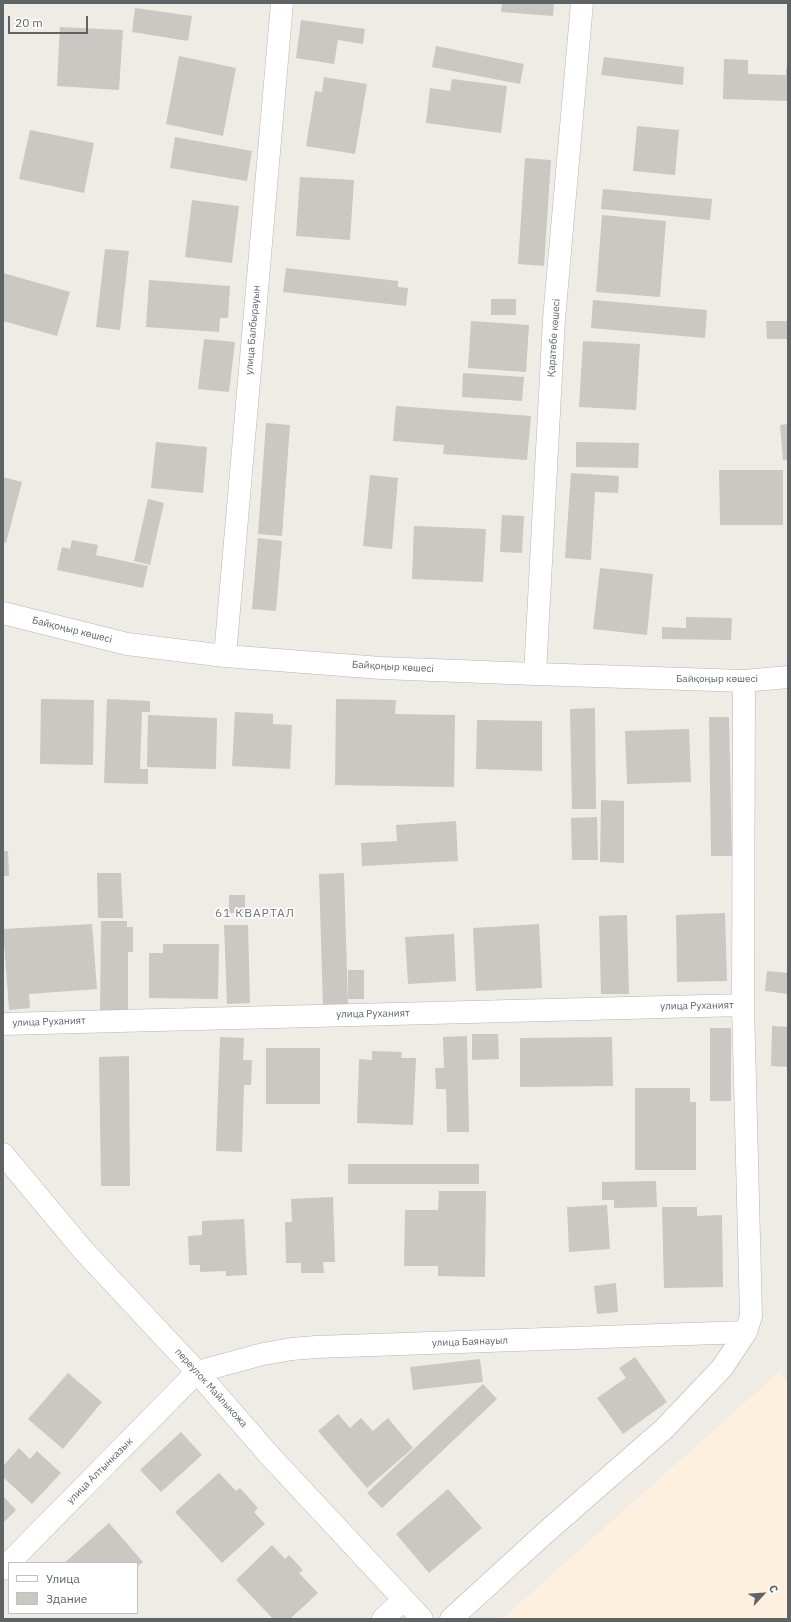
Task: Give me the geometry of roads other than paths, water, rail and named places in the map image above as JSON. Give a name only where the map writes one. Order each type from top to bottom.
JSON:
[{"type":"street","name":"улица Балбырауын","points":[[225,656],[282,3]]},
{"type":"street","name":"Қаратөбе көшесі","points":[[535,674],[554,319],[582,3]]},
{"type":"street","name":"Байқоңыр көшесі","points":[[3,613],[127,644],[225,656],[381,668],[535,674],[744,681],[788,677]]},
{"type":"street","points":[[452,1619],[545,1533],[664,1429],[722,1368],[746,1332],[751,1316],[743,1005],[744,681]]},
{"type":"street","name":"улица Руханият","points":[[3,1024],[743,1005]]},
{"type":"street","name":"переулок Майлыкожа","points":[[3,1154],[84,1250],[197,1372],[271,1457],[422,1619]]},
{"type":"street","name":"улица Баянауыл","points":[[197,1372],[263,1354],[316,1347],[746,1332]]},
{"type":"street","name":"улица Алтынказык","points":[[10,1562],[197,1372]]},
{"type":"street","points":[[383,1619],[403,1600]]},
{"type":"district","name":"61 КВАРТАЛ","points":[[255,914]]}]
